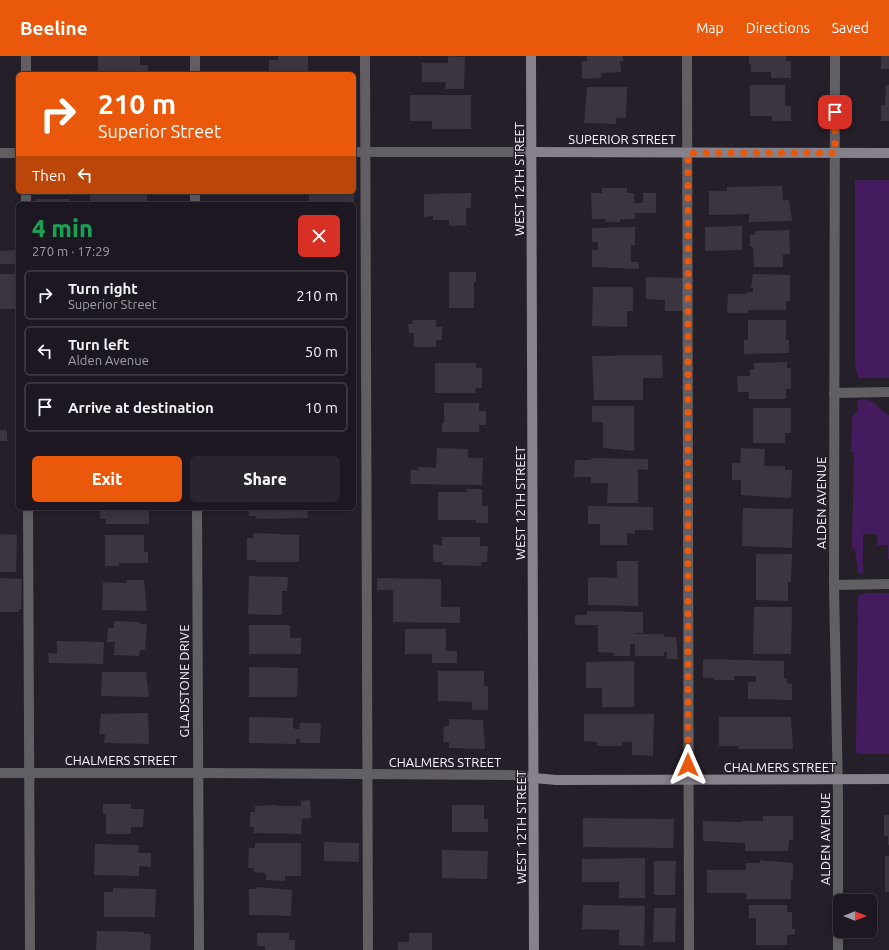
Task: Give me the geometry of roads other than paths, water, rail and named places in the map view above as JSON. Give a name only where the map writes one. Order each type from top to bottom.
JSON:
[{"type":"street","points":[[26,56],[26,72]]},
{"type":"street","points":[[195,56],[195,72]]},
{"type":"street","points":[[365,56],[359,152],[368,774],[368,950]]},
{"type":"street","name":"WEST 12TH STREET","points":[[531,56],[534,950]]},
{"type":"street","points":[[687,56],[688,950]]},
{"type":"street","name":"ALDEN AVENUE","points":[[835,56],[834,586],[838,779],[838,950]]},
{"type":"street","name":"SUPERIOR STREET","points":[[359,152],[889,153]]},
{"type":"street","points":[[0,153],[16,153]]},
{"type":"street","points":[[834,392],[889,392]]},
{"type":"street","points":[[28,510],[30,950]]},
{"type":"street","name":"GLADSTONE DRIVE","points":[[197,510],[199,950]]},
{"type":"street","points":[[834,586],[889,584]]},
{"type":"street","name":"CHALMERS STREET","points":[[0,774],[198,773],[514,775],[556,780],[889,779]]}]
